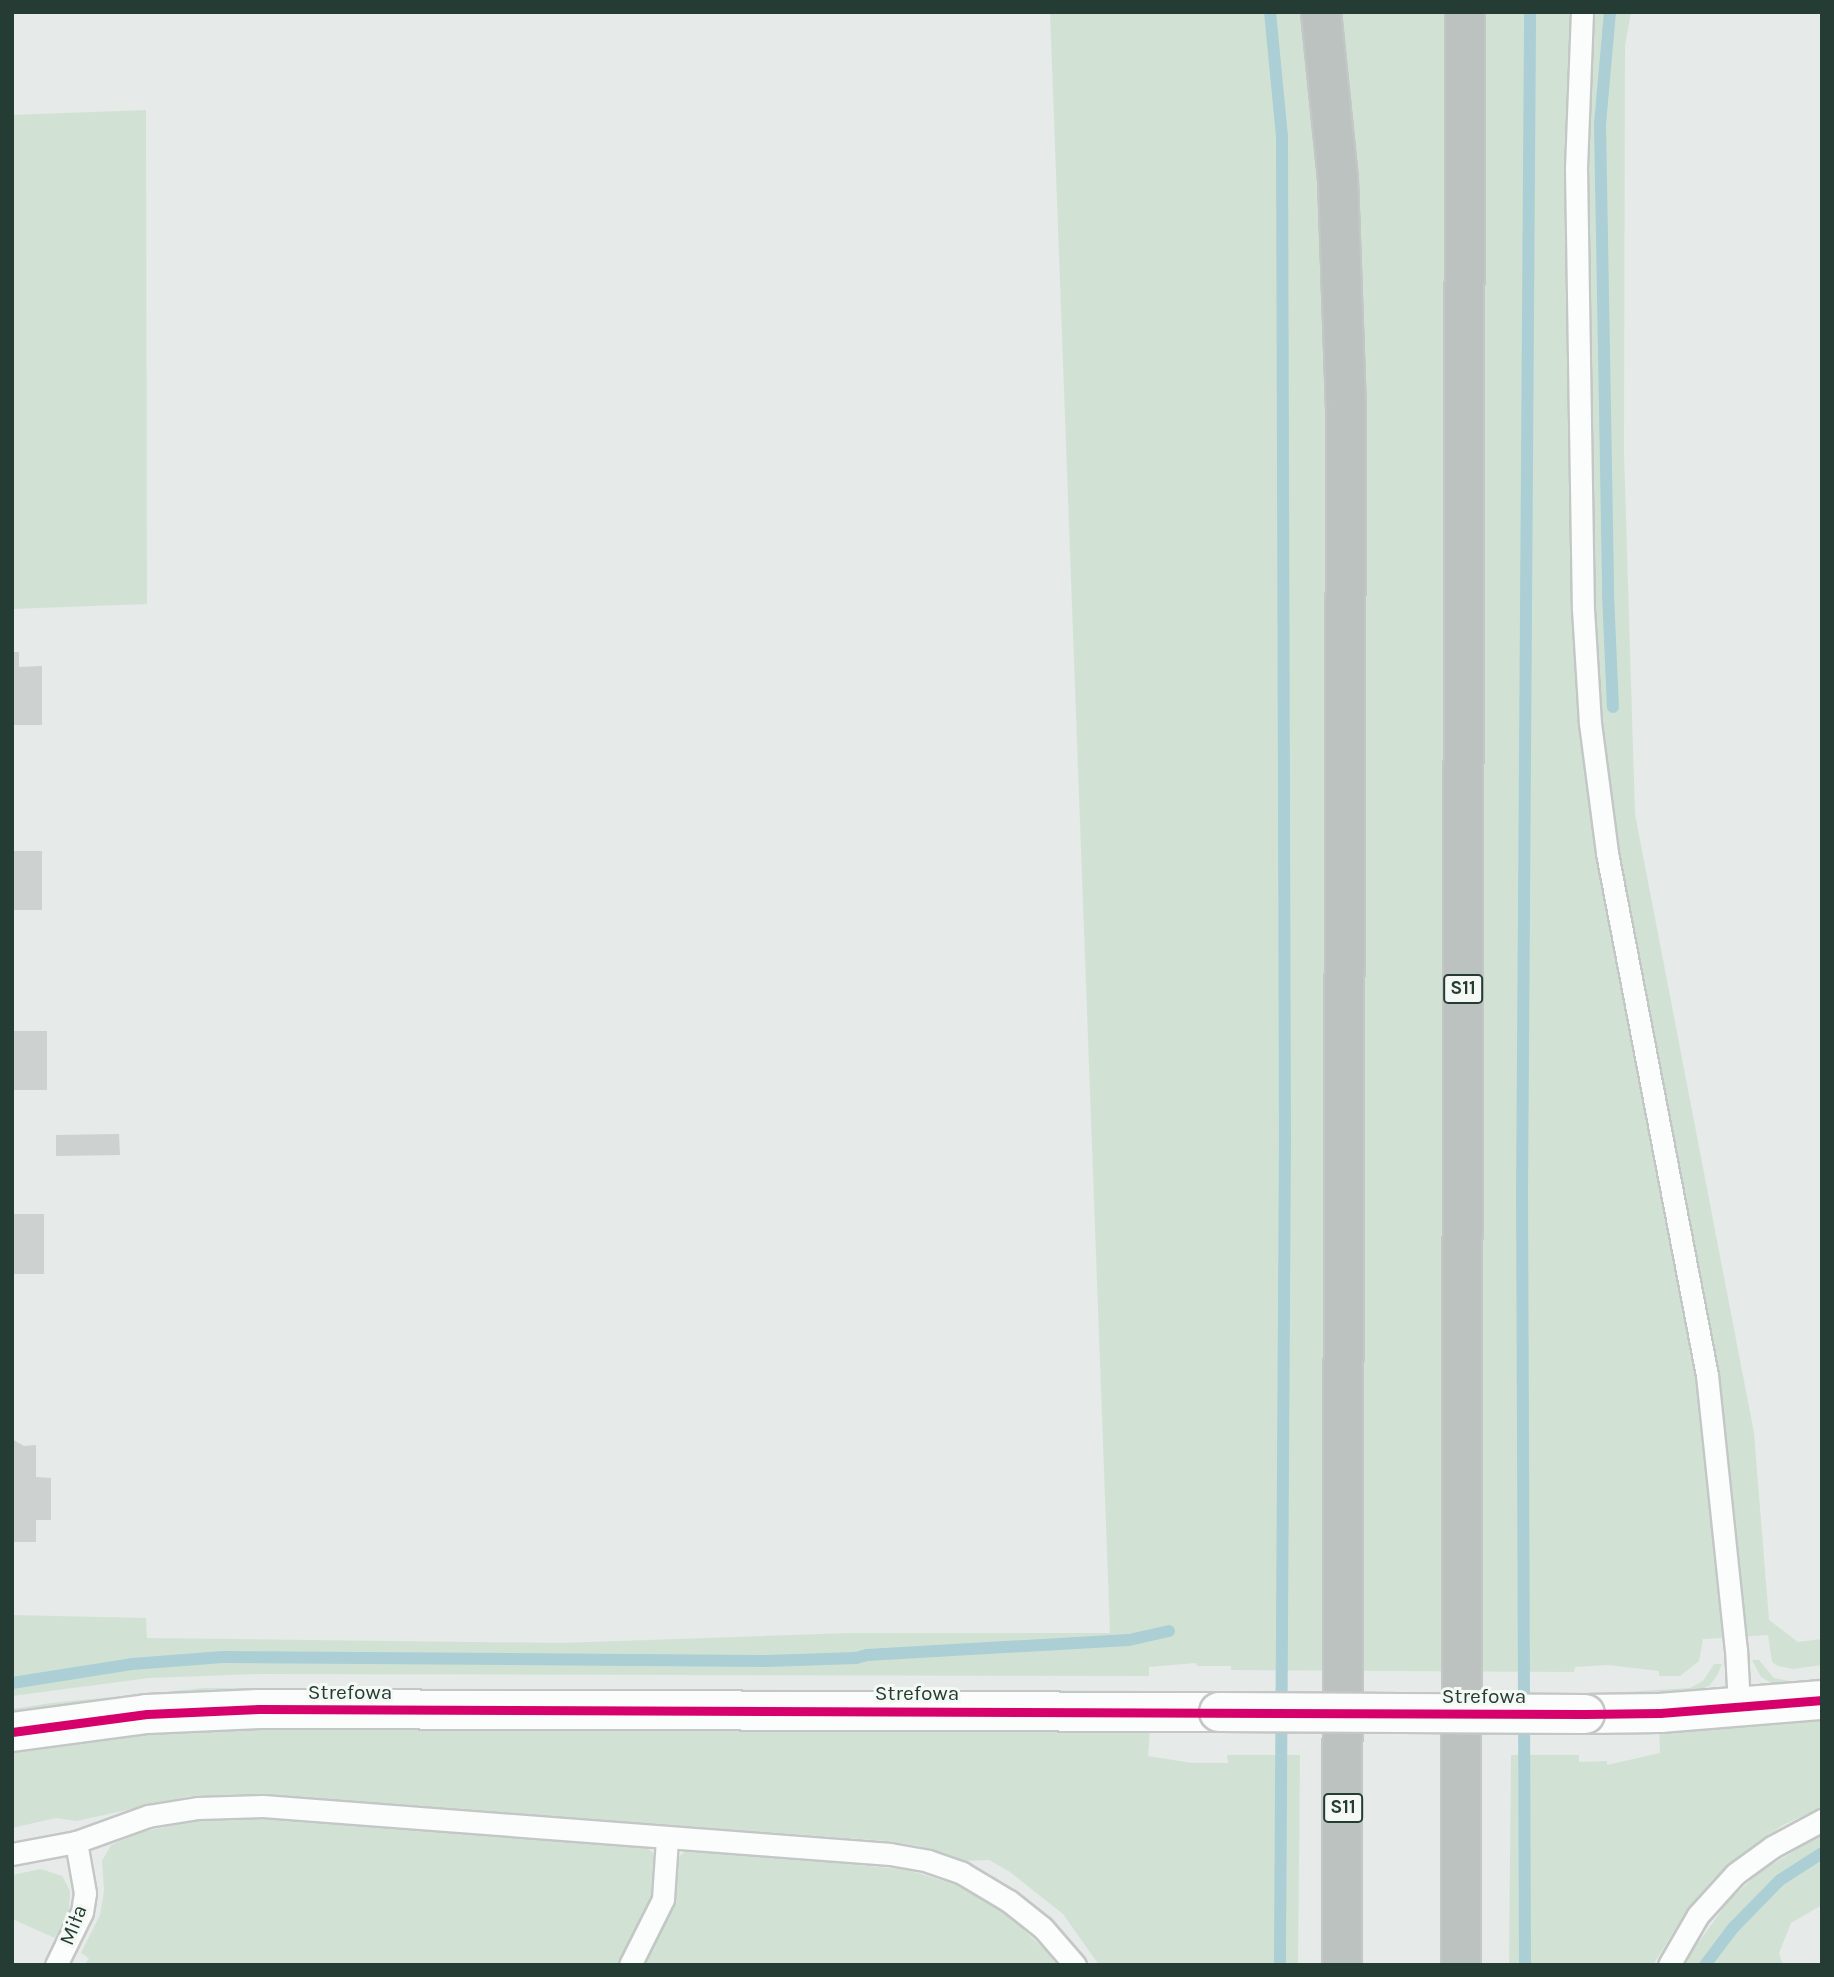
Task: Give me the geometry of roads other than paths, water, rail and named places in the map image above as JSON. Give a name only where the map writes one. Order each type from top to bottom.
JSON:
[{"type":"highway","name":"S11","points":[[1321,12],[1338,180],[1346,410],[1342,1965]]},
{"type":"highway","name":"S11","points":[[1461,1965],[1465,12]]},
{"type":"street","name":"Strefowa","points":[[12,1732],[147,1714],[246,1709],[1585,1714],[1822,1700]]},
{"type":"lane","points":[[1582,12],[1576,168],[1583,609],[1590,723],[1606,853],[1707,1375],[1736,1649],[1739,1707]]},
{"type":"lane","points":[[12,1854],[76,1842],[148,1816],[198,1808],[263,1806],[667,1838],[782,1843],[890,1854],[928,1861],[962,1873],[1009,1901],[1043,1928],[1075,1965]]},
{"type":"lane","points":[[1669,1965],[1698,1915],[1735,1874],[1772,1847],[1822,1820]]},
{"type":"lane","points":[[630,1965],[663,1899],[667,1838]]},
{"type":"lane","name":"Miła","points":[[56,1965],[82,1912],[85,1893],[76,1842]]},
{"type":"waterway","points":[[1270,12],[1282,136],[1285,1136],[1280,1965]]},
{"type":"waterway","points":[[1525,1965],[1522,1198],[1530,12]]},
{"type":"waterway","points":[[1610,12],[1600,124],[1608,594],[1613,707]]},
{"type":"waterway","points":[[12,1683],[132,1664],[223,1657],[767,1661],[856,1658],[867,1655],[1129,1640],[1169,1631]]},
{"type":"waterway","points":[[1705,1965],[1733,1928],[1780,1880],[1822,1853]]}]
